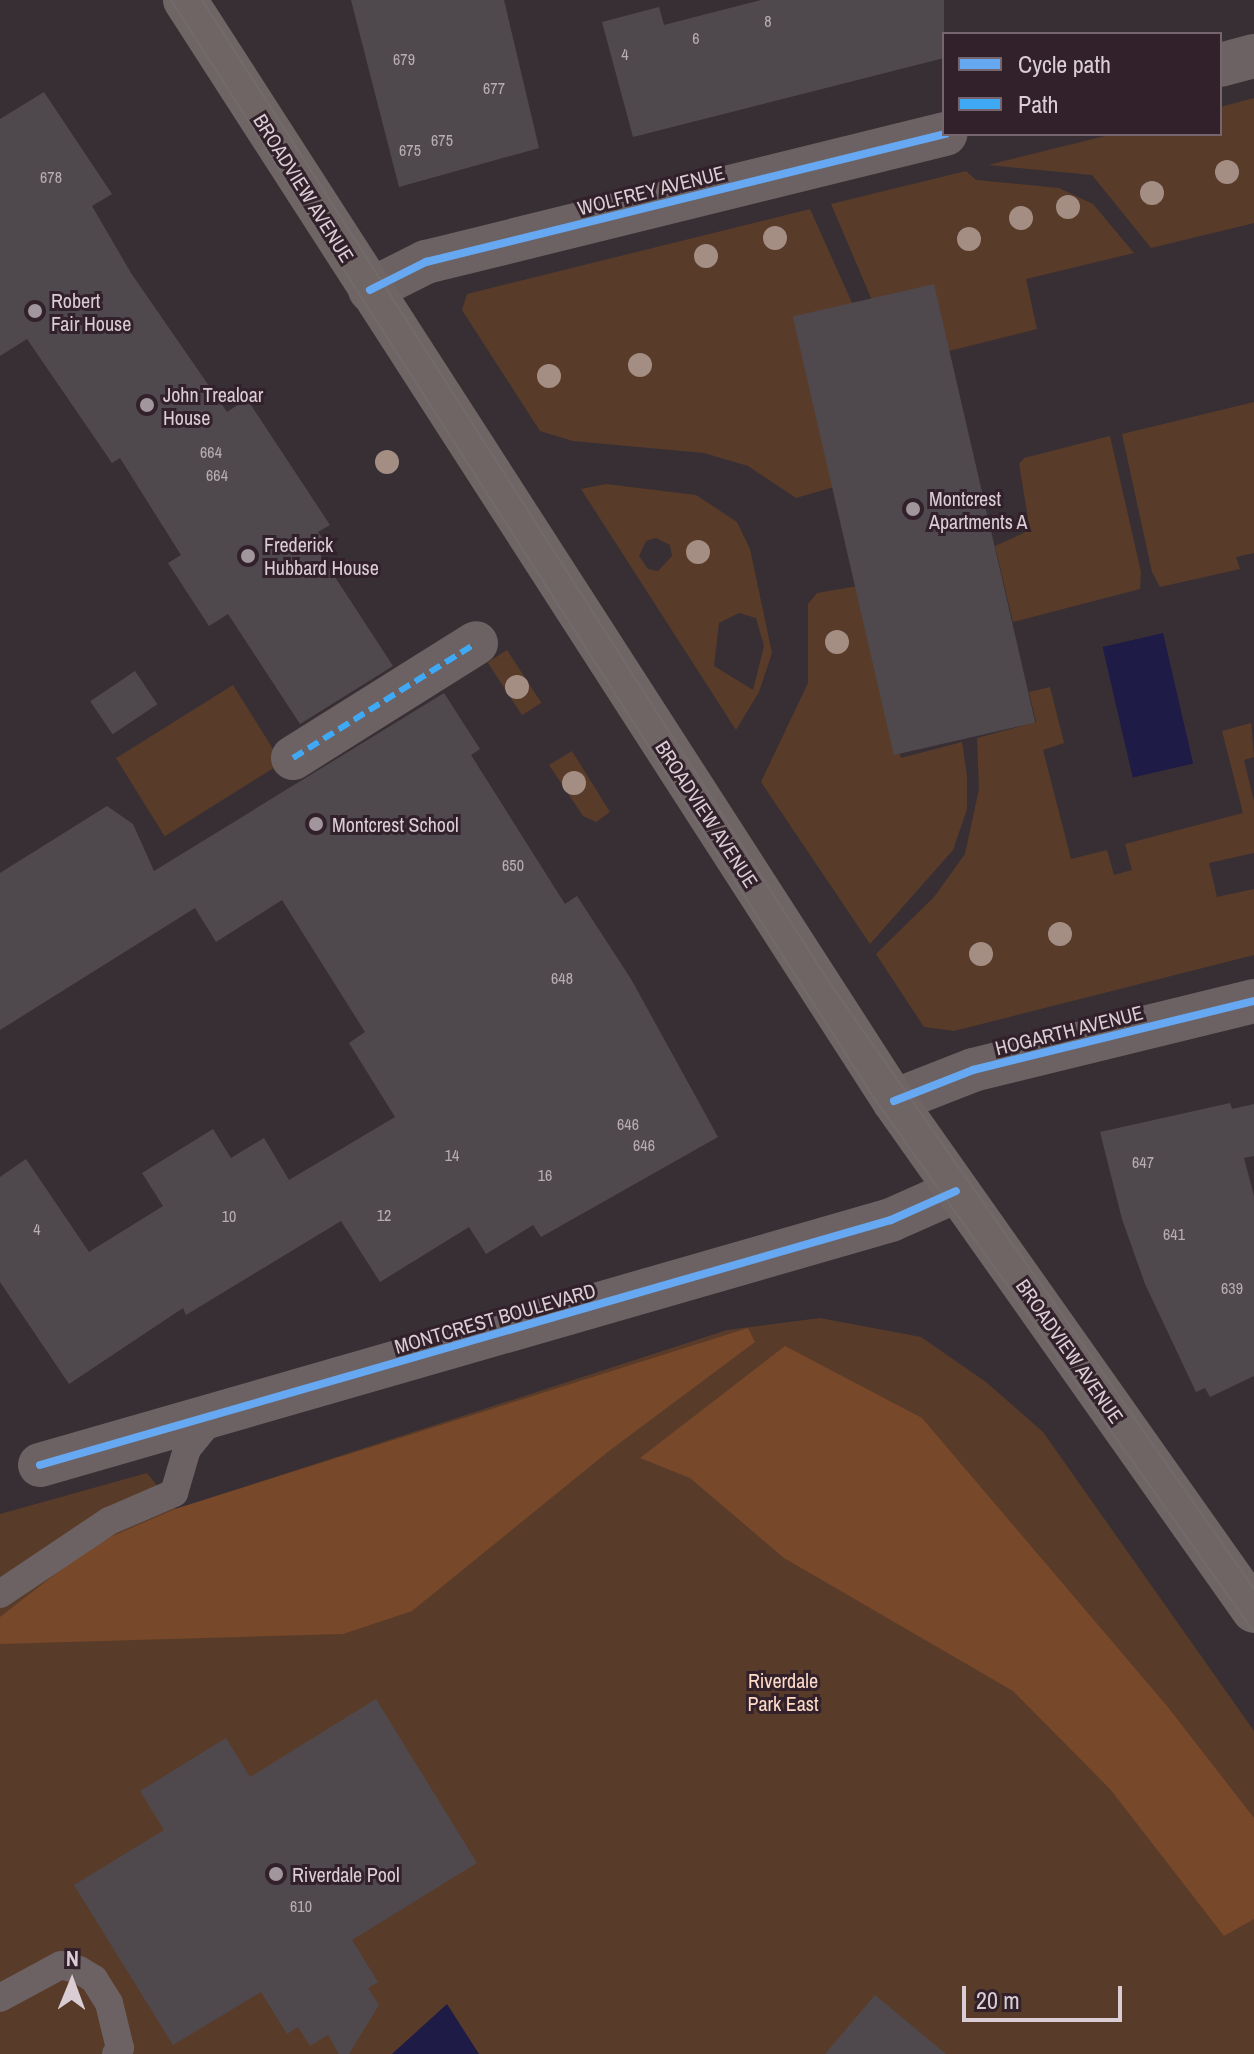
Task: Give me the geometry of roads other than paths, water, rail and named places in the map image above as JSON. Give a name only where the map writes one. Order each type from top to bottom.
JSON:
[{"type":"main road","name":"BROADVIEW AVENUE","points":[[185,0],[894,1101],[1254,1611]]},
{"type":"street","points":[[1222,64],[1254,56]]},
{"type":"street","name":"WOLFREY AVENUE","points":[[370,290],[426,262],[942,135]]},
{"type":"street","points":[[293,758],[476,643]]},
{"type":"street","name":"HOGARTH AVENUE","points":[[894,1101],[973,1070],[1254,1001]]},
{"type":"street","name":"MONTCREST BOULEVARD","points":[[40,1465],[891,1220],[956,1191]]},
{"type":"lane","points":[[0,1594],[109,1521],[174,1493],[187,1449],[213,1416]]},
{"type":"lane","points":[[0,1998],[61,1965],[79,1970],[94,1979],[109,2003],[118,2027],[120,2048],[116,2054]]},
{"type":"tram line","points":[[171,0],[874,1098],[1254,1632]]},
{"type":"tram line","points":[[202,0],[829,982],[1254,1589]]},
{"type":"place","name":"Robert Fair House","points":[[35,311]]},
{"type":"place","name":"John Trealoar House","points":[[147,405]]},
{"type":"place","name":"Montcrest Apartments A","points":[[913,509]]},
{"type":"place","name":"Frederick Hubbard House","points":[[248,556]]},
{"type":"place","name":"Montcrest School","points":[[316,824]]},
{"type":"place","name":"Riverdale Pool","points":[[276,1874]]},
{"type":"park label","name":"Riverdale Park East","points":[[783,1692]]}]
